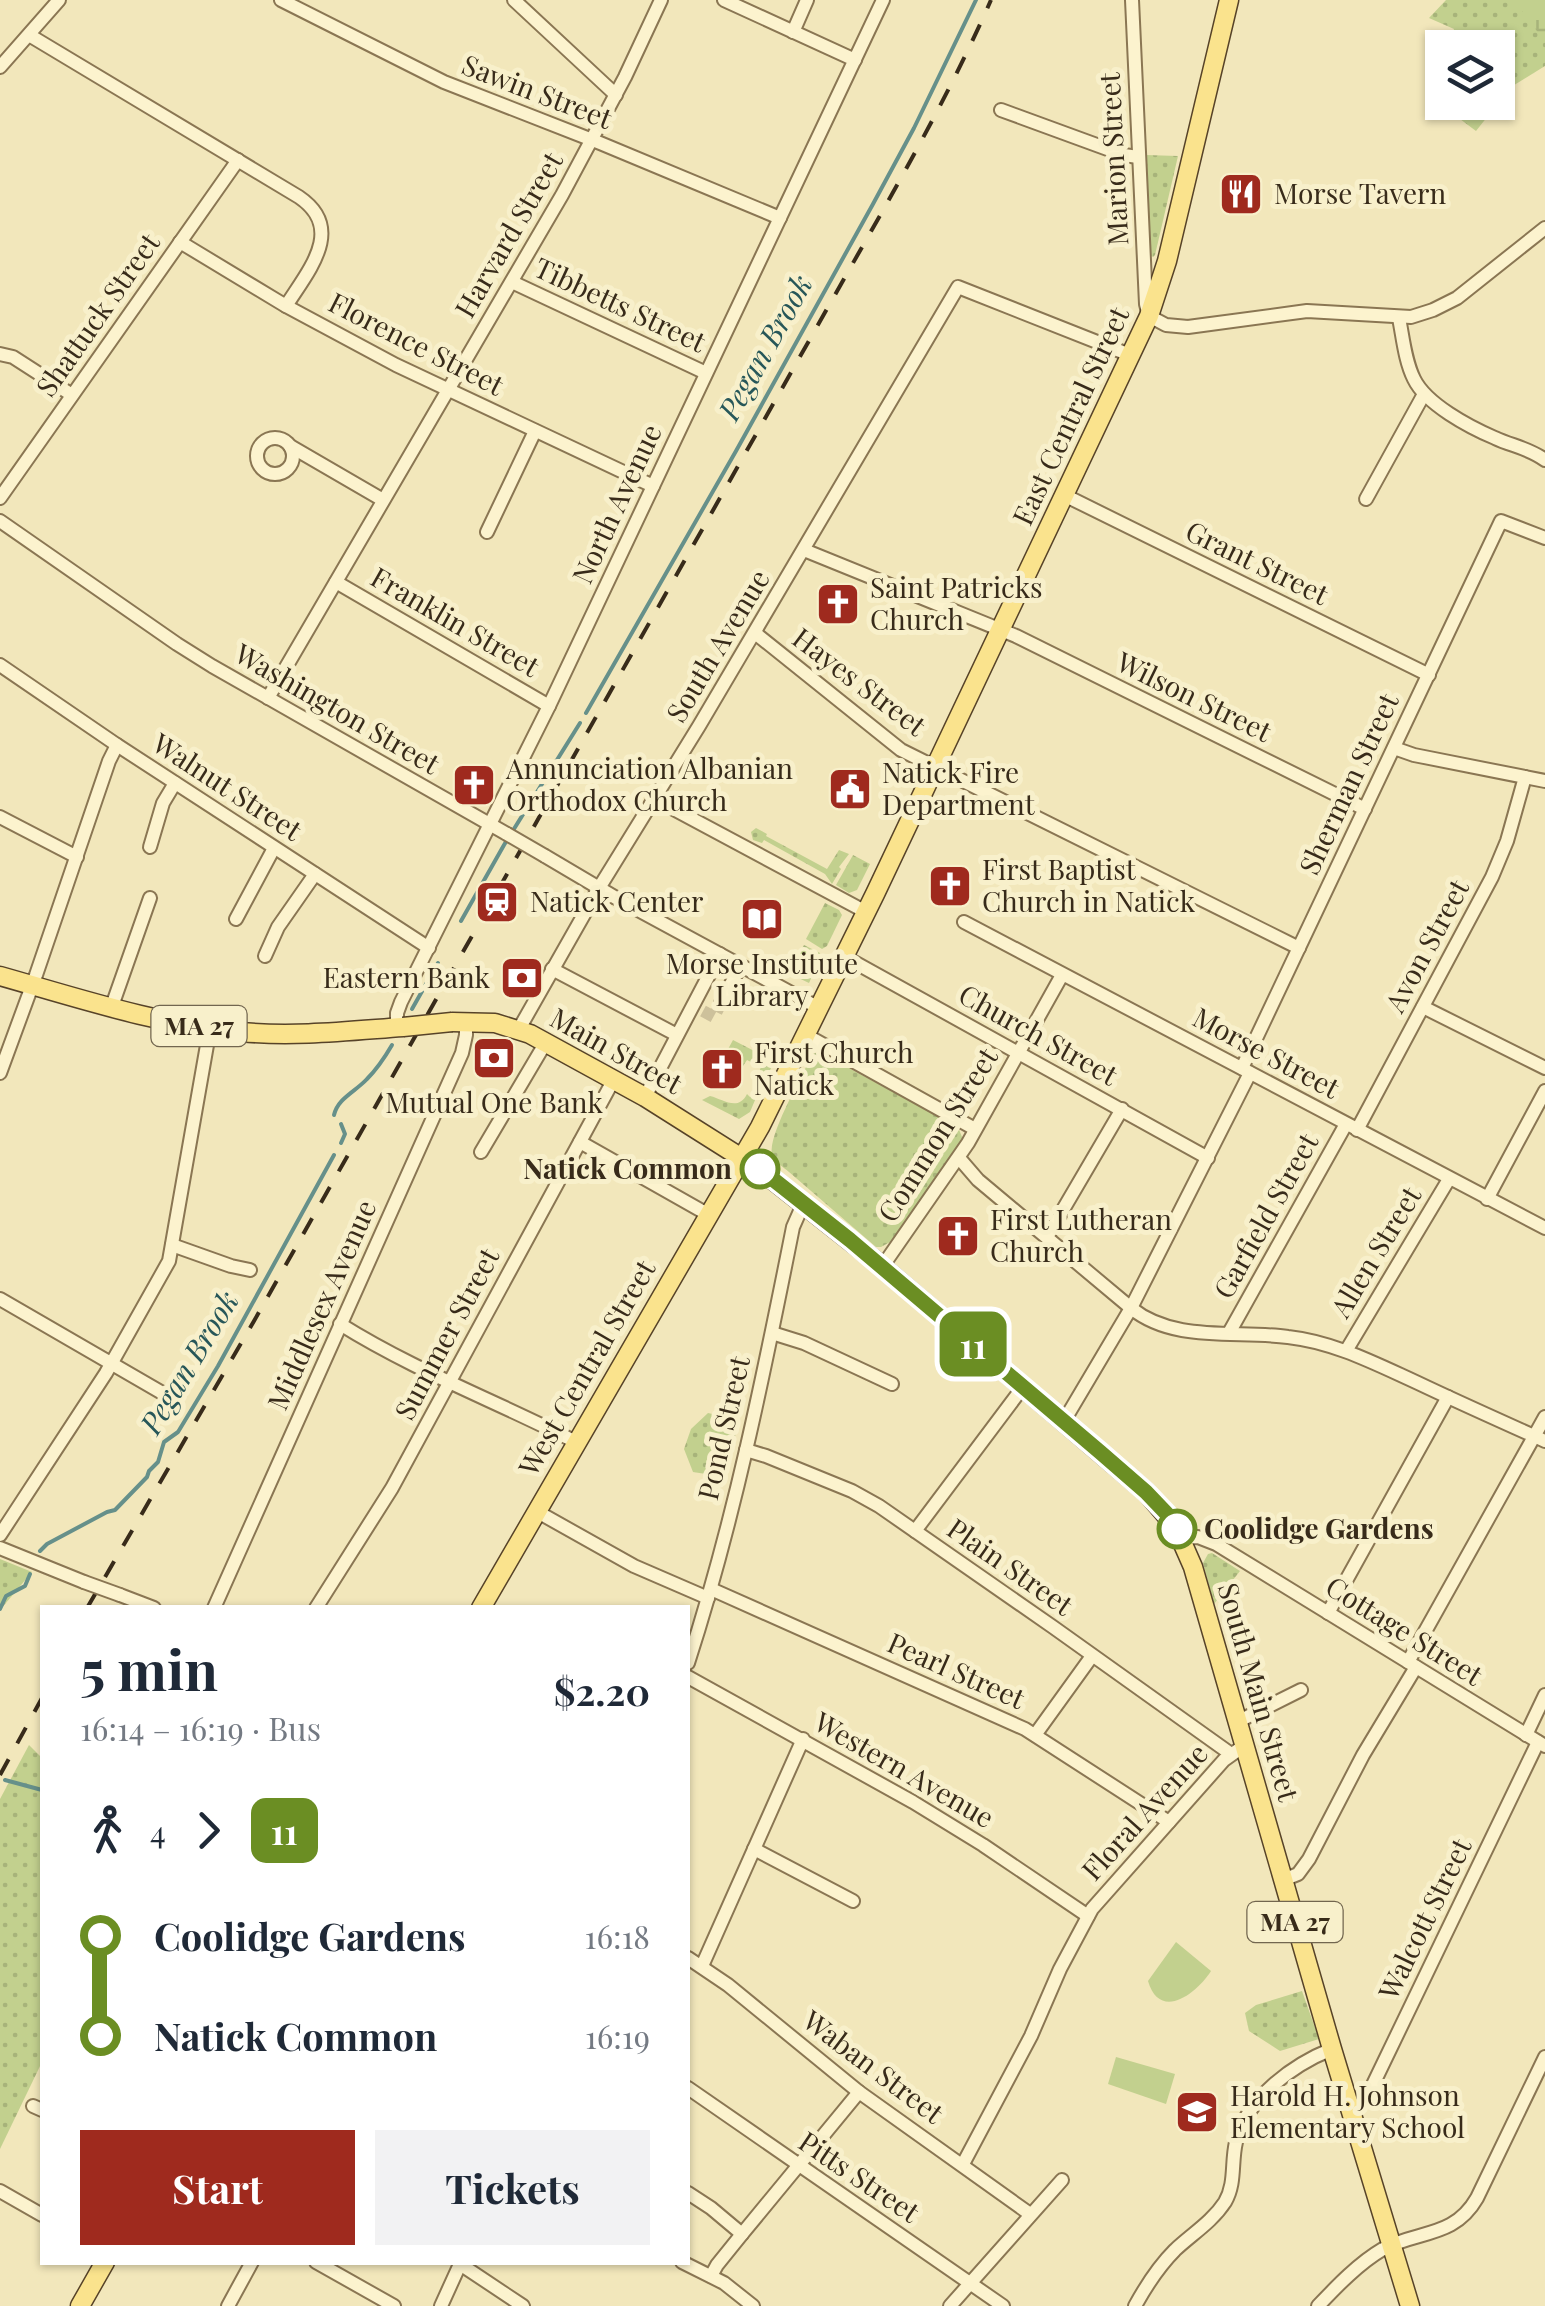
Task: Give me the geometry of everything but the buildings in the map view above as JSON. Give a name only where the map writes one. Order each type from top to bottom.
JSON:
[{"type":"main road","name":"East Central Street","points":[[743,1158],[866,912],[1148,316],[1167,261],[1229,0]]},
{"type":"main road","name":"MA 27","points":[[0,976],[112,1006],[250,1033],[305,1035],[459,1021]]},
{"type":"main road","name":"Main Street","points":[[459,1021],[495,1022],[546,1042],[743,1158]]},
{"type":"main road","name":"South Main Street","points":[[743,1158],[804,1202],[1146,1492],[1183,1538],[1237,1722],[1237,1750],[1283,1880],[1410,2306]]},
{"type":"main road","name":"West Central Street","points":[[483,1605],[743,1158]]},
{"type":"main road","points":[[80,2306],[103,2265]]},
{"type":"street","points":[[0,67],[59,0]]},
{"type":"street","name":"Sawin Street","points":[[281,0],[444,82],[780,218]]},
{"type":"street","points":[[514,0],[616,94]]},
{"type":"street","name":"Harvard Street","points":[[268,698],[512,282],[592,140],[662,0]]},
{"type":"street","points":[[724,0],[855,60]]},
{"type":"street","points":[[793,32],[807,0]]},
{"type":"street","name":"North Avenue","points":[[400,1027],[399,1008],[549,706],[883,0]]},
{"type":"street","name":"Marion Street","points":[[1132,0],[1148,316]]},
{"type":"street","name":"Florence Street","points":[[29,35],[307,203],[319,218],[321,245],[286,306],[448,390],[653,486]]},
{"type":"street","points":[[1001,110],[1138,157]]},
{"type":"street","name":"Shattuck Street","points":[[0,498],[238,160]]},
{"type":"street","points":[[1148,316],[1166,325],[1188,327],[1306,311],[1400,318],[1422,314],[1457,298],[1545,228]]},
{"type":"street","points":[[180,242],[286,306]]},
{"type":"street","name":"Tibbetts Street","points":[[512,282],[706,373]]},
{"type":"street","name":"South Avenue","points":[[518,1029],[958,286],[1130,356]]},
{"type":"street","points":[[1400,318],[1412,373],[1424,394],[1483,433],[1542,453]]},
{"type":"street","points":[[0,354],[13,357],[72,395]]},
{"type":"street","points":[[1366,500],[1424,394]]},
{"type":"street","points":[[488,532],[534,431]]},
{"type":"street","points":[[290,446],[383,500]]},
{"type":"street","name":"Grant Street","points":[[1064,496],[1429,675]]},
{"type":"street","name":"Washington Street","points":[[0,521],[177,644],[599,888],[819,1008]]},
{"type":"street","name":"Sherman Street","points":[[1064,1422],[1131,1308],[1208,1158],[1299,948],[1501,522],[1545,538]]},
{"type":"street","name":"Wilson Street","points":[[804,550],[1001,630],[1365,809]]},
{"type":"street","name":"Franklin Street","points":[[336,582],[549,706]]},
{"type":"street","name":"Hayes Street","points":[[754,633],[901,750],[1299,948]]},
{"type":"street","name":"Walnut Street","points":[[0,666],[429,948]]},
{"type":"street","points":[[0,1072],[117,745]]},
{"type":"street","points":[[1394,748],[1545,781]]},
{"type":"street","name":"Avon Street","points":[[1351,1127],[1424,1007],[1500,859],[1525,777]]},
{"type":"street","points":[[150,846],[164,803],[176,783]]},
{"type":"street","points":[[653,798],[866,912]]},
{"type":"street","points":[[0,818],[77,858]]},
{"type":"street","points":[[236,919],[274,848]]},
{"type":"street","points":[[266,956],[278,927],[314,874]]},
{"type":"street","points":[[112,1006],[150,898]]},
{"type":"street","name":"Morse Street","points":[[964,922],[1545,1228]]},
{"type":"street","points":[[645,1097],[677,1036],[698,1010],[720,954]]},
{"type":"street","name":"Church Street","points":[[844,957],[1208,1158]]},
{"type":"street","points":[[722,1003],[741,966]]},
{"type":"street","points":[[552,969],[677,1036]]},
{"type":"street","name":"Common Street","points":[[882,1267],[959,1158],[1062,975]]},
{"type":"street","points":[[1424,1007],[1545,1068]]},
{"type":"street","name":"Middlesex Avenue","points":[[215,1605],[462,1054],[466,1036],[459,1021]]},
{"type":"street","points":[[0,1535],[112,1363],[167,1267],[210,1028]]},
{"type":"street","points":[[806,1035],[976,1129]]},
{"type":"street","points":[[482,1152],[546,1042]]},
{"type":"street","name":"Summer Street","points":[[318,1605],[392,1488],[614,1079]]},
{"type":"street","points":[[1487,1199],[1545,1091]]},
{"type":"street","points":[[1047,1238],[1122,1109]]},
{"type":"street","name":"Garfield Street","points":[[1229,1333],[1351,1127]]},
{"type":"street","points":[[580,1142],[708,1215]]},
{"type":"street","points":[[959,1158],[978,1180],[1148,1320],[1166,1327],[1290,1337],[1346,1351],[1540,1439]]},
{"type":"street","name":"Allen Street","points":[[1346,1351],[1449,1179]]},
{"type":"street","name":"Pond Street","points":[[690,1656],[746,1450],[793,1227],[804,1202]]},
{"type":"street","points":[[172,1245],[250,1270]]},
{"type":"street","points":[[0,1299],[171,1398]]},
{"type":"street","points":[[340,1324],[378,1348],[576,1442]]},
{"type":"street","points":[[772,1333],[892,1384]]},
{"type":"street","points":[[914,1531],[1023,1387]]},
{"type":"street","points":[[1328,1613],[1448,1397]]},
{"type":"street","points":[[1283,1880],[1298,1874],[1309,1859],[1412,1664],[1540,1439],[1545,1417]]},
{"type":"street","name":"Plain Street","points":[[746,1450],[852,1491],[1237,1750]]},
{"type":"street","name":"Pearl Street","points":[[536,1511],[634,1566],[709,1594],[1035,1735],[1169,1822]]},
{"type":"street","name":"Cottage Street","points":[[1183,1538],[1216,1544],[1542,1744]]},
{"type":"street","points":[[0,1548],[125,1600]]},
{"type":"street","points":[[1035,1735],[1092,1656]]},
{"type":"street","name":"Western Avenue","points":[[690,1678],[964,1833],[1088,1916]]},
{"type":"street","points":[[1237,1722],[1301,1690]]},
{"type":"street","points":[[1526,1734],[1545,1695]]},
{"type":"street","points":[[702,1966],[803,1740]]},
{"type":"street","name":"Walcott Street","points":[[1350,2111],[1368,2095],[1542,1744]]},
{"type":"street","name":"Floral Avenue","points":[[964,2164],[1088,1916],[1102,1895],[1237,1750]]},
{"type":"street","points":[[754,1850],[853,1900]]},
{"type":"street","name":"Waban Street","points":[[690,1959],[859,2092],[1030,2214]]},
{"type":"street","points":[[1135,2306],[1167,2258],[1211,2219],[1225,2201],[1233,2182],[1238,2132],[1255,2104],[1278,2081],[1332,2049]]},
{"type":"street","points":[[1318,2306],[1368,2260],[1392,2245],[1453,2226],[1471,2209],[1545,2057]]},
{"type":"street","name":"Pitts Street","points":[[690,2089],[1002,2306]]},
{"type":"street","points":[[712,2276],[859,2092]]},
{"type":"street","points":[[950,2306],[1062,2180]]},
{"type":"street","points":[[0,2191],[40,2213]]},
{"type":"street","points":[[690,2194],[742,2234]]},
{"type":"street","points":[[228,2306],[250,2265]]},
{"type":"street","points":[[321,2265],[394,2306]]},
{"type":"street","points":[[441,2306],[459,2265]]},
{"type":"street","points":[[463,2265],[523,2306]]},
{"type":"street","points":[[688,2265],[712,2276],[754,2306]]},
{"type":"green space","points":[[1446,0],[1545,0],[1545,66],[1515,85],[1515,30],[1454,30],[1429,18]]},
{"type":"green space","points":[[1514,0],[1545,0],[1545,42]]},
{"type":"green space","points":[[1461,120],[1485,120],[1476,131]]},
{"type":"green space","points":[[1146,155],[1178,156],[1153,257],[1150,255]]},
{"type":"green space","points":[[756,828],[827,869],[839,850],[849,854],[832,884],[825,874],[764,840],[753,840],[751,832]]},
{"type":"green space","points":[[853,855],[870,864],[857,890],[849,893],[836,885]]},
{"type":"green space","points":[[825,903],[842,915],[822,949],[806,939]]},
{"type":"green space","points":[[804,945],[820,953],[809,983],[788,973]]},
{"type":"green space","points":[[733,1040],[774,1061],[765,1082],[759,1072],[761,1067],[747,1060],[743,1066],[736,1063],[739,1057],[727,1051]]},
{"type":"green space","name":"Natick Common","points":[[819,1052],[958,1127],[962,1137],[961,1144],[890,1242],[881,1247],[876,1247],[772,1154],[786,1108],[813,1054]]},
{"type":"green space","points":[[758,1093],[750,1112],[739,1119],[702,1100],[710,1096],[735,1103],[747,1094],[750,1097]]},
{"type":"green space","points":[[708,1413],[739,1420],[725,1477],[693,1472],[684,1449],[691,1429]]},
{"type":"green space","points":[[1212,1553],[1240,1571],[1214,1604],[1203,1563]]},
{"type":"green space","points":[[0,1559],[32,1572],[0,1610]]},
{"type":"green space","points":[[29,1745],[40,1756],[40,2066],[0,2149],[0,1799]]},
{"type":"green space","points":[[1176,1942],[1211,1971],[1188,1995],[1170,2002],[1161,2000],[1148,1981]]},
{"type":"green space","points":[[1302,1991],[1319,2039],[1280,2051],[1249,2031],[1245,2013],[1256,2005]]},
{"type":"green space","points":[[1116,2057],[1175,2074],[1166,2104],[1108,2084]]},
{"type":"waterway","name":"Pegan Brook","points":[[586,713],[873,204],[976,0]]},
{"type":"waterway","name":"Pegan Brook","points":[[461,921],[580,723]]},
{"type":"waterway","name":"Pegan Brook","points":[[412,1009],[438,963]]},
{"type":"waterway","name":"Pegan Brook","points":[[334,1115],[339,1104],[371,1075],[392,1045]]},
{"type":"waterway","name":"Pegan Brook","points":[[341,1124],[345,1134],[341,1143]]},
{"type":"waterway","name":"Pegan Brook","points":[[40,1551],[115,1510],[147,1477],[158,1462],[164,1442],[178,1432],[218,1366],[334,1155]]},
{"type":"waterway","name":"Pegan Brook","points":[[0,1609],[6,1596],[25,1586],[30,1574]]},
{"type":"waterway","points":[[5,1780],[40,1789]]},
{"type":"tunnel","points":[[703,1011],[714,1017],[721,1003]]},
{"type":"railway","points":[[89,1605],[254,1321],[890,198],[943,101],[991,0]]},
{"type":"railway","points":[[0,1775],[40,1702]]},
{"type":"bus line","name":"11","points":[[760,1169],[850,1240],[1100,1452],[1146,1492],[1177,1529]]},
{"type":"place","name":"Morse Tavern","points":[[1241,194]]},
{"type":"place","name":"Saint Patricks Church","points":[[838,604]]},
{"type":"place","name":"Annunciation Albanian Orthodox Church","points":[[474,785]]},
{"type":"place","name":"Natick Fire Department","points":[[850,789]]},
{"type":"place","name":"First Baptist Church in Natick","points":[[950,886]]},
{"type":"place","name":"Natick Center","points":[[497,902]]},
{"type":"place","name":"Morse Institute Library","points":[[762,919]]},
{"type":"place","name":"Eastern Bank","points":[[522,978]]},
{"type":"place","name":"Mutual One Bank","points":[[494,1058]]},
{"type":"place","name":"First Church Natick","points":[[722,1069]]},
{"type":"place","name":"Natick Common","points":[[760,1169]]},
{"type":"place","name":"First Lutheran Church","points":[[958,1236]]},
{"type":"place","name":"Coolidge Gardens","points":[[1177,1529]]},
{"type":"place","name":"Harold H. Johnson Elementary School","points":[[1197,2112]]}]
